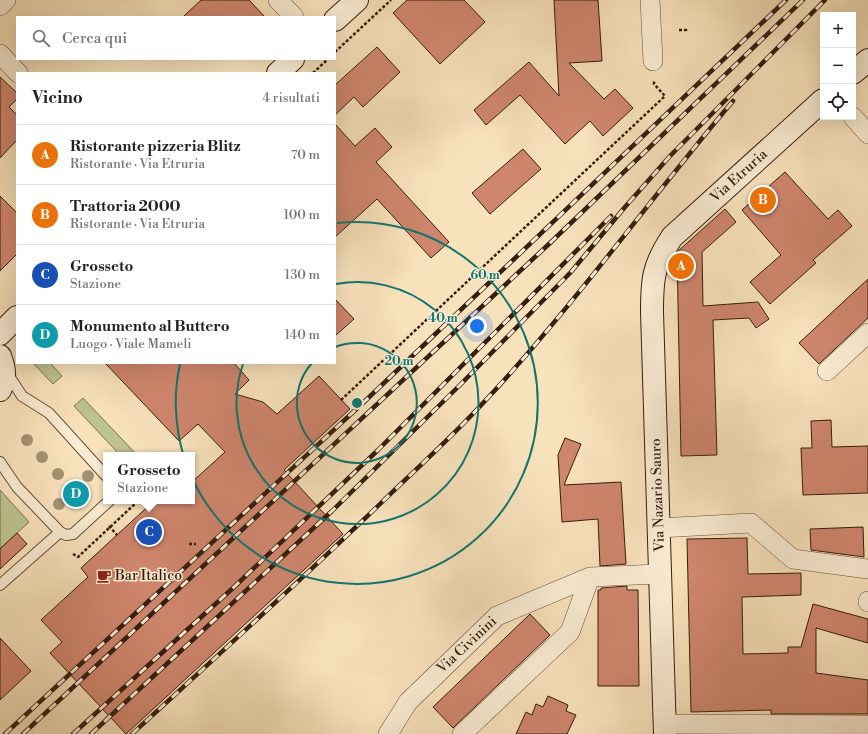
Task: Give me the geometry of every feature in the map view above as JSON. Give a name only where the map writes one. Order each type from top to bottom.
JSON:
[{"type":"street","points":[[0,6],[6,0]]},
{"type":"street","points":[[278,0],[293,16]]},
{"type":"street","points":[[336,19],[356,0]]},
{"type":"street","points":[[650,0],[653,61]]},
{"type":"street","points":[[0,54],[17,72]]},
{"type":"street","points":[[279,72],[292,60]]},
{"type":"street","points":[[856,70],[868,60]]},
{"type":"street","name":"Via Etruria","points":[[659,256],[672,237],[820,103]]},
{"type":"street","points":[[856,120],[868,134]]},
{"type":"street","name":"Via Nazario Sauro","points":[[659,256],[652,279],[652,312],[665,729]]},
{"type":"street","points":[[0,334],[16,318]]},
{"type":"street","points":[[827,371],[868,333]]},
{"type":"street","points":[[0,390],[5,376],[2,362]]},
{"type":"street","points":[[659,528],[751,523],[793,559],[868,569]]},
{"type":"street","name":"Via Civinini","points":[[388,734],[408,702],[497,616],[590,577],[659,574]]},
{"type":"street","points":[[462,734],[570,632],[590,577]]},
{"type":"street","points":[[665,729],[868,726]]},
{"type":"lane","points":[[2,362],[22,396],[49,413],[103,473]]},
{"type":"lane","points":[[0,462],[17,487],[60,532],[66,535],[73,534],[105,504]]},
{"type":"lane","points":[[0,585],[60,532]]},
{"type":"path","points":[[336,51],[391,0]]},
{"type":"path","points":[[679,30],[686,30],[686,32]]},
{"type":"path","points":[[314,72],[327,60]]},
{"type":"path","points":[[341,400],[665,96],[657,88]]},
{"type":"path","points":[[73,554],[78,557],[135,504]]},
{"type":"path","points":[[189,544],[196,544]]},
{"type":"green space","points":[[34,364],[51,364],[62,376],[53,384]]},
{"type":"green space","points":[[83,398],[134,452],[117,452],[74,406]]},
{"type":"green space","points":[[0,490],[29,522],[0,549]]},
{"type":"building","points":[[201,0],[249,0],[264,16],[184,16]]},
{"type":"building","points":[[407,0],[464,0],[485,22],[440,64],[393,13]]},
{"type":"building","points":[[554,0],[598,0],[602,61],[569,63],[604,99],[615,89],[633,108],[603,136],[590,121],[565,144],[520,95],[486,125],[474,110],[529,62],[559,96]]},
{"type":"building","points":[[377,47],[400,72],[363,107],[354,97],[336,114],[336,84]]},
{"type":"building","points":[[0,77],[16,92],[16,100],[9,107],[16,114],[16,141],[0,158]]},
{"type":"building","points":[[336,125],[355,146],[375,128],[392,147],[376,162],[449,242],[431,258],[377,199],[336,236]]},
{"type":"building","points":[[523,149],[541,169],[490,214],[472,193]]},
{"type":"building","points":[[785,172],[828,219],[838,210],[852,226],[813,260],[816,263],[770,304],[750,282],[781,255],[742,210]]},
{"type":"building","points":[[0,196],[16,212],[16,255],[0,271]]},
{"type":"building","points":[[725,209],[736,222],[702,252],[703,306],[758,302],[769,319],[756,328],[749,318],[713,320],[717,455],[681,456],[677,252]]},
{"type":"building","points":[[868,279],[868,318],[819,364],[799,343]]},
{"type":"building","points":[[336,300],[354,319],[336,335]]},
{"type":"building","points":[[106,364],[235,364],[249,380],[235,394],[263,402],[277,414],[319,376],[350,409],[284,470],[343,534],[126,734],[50,653],[62,642],[41,620],[88,577],[81,568],[151,504],[195,504],[195,479],[225,452],[198,424],[179,441]]},
{"type":"building","points":[[831,420],[832,447],[868,446],[868,493],[803,495],[801,448],[812,448],[811,421]]},
{"type":"building","points":[[565,438],[581,444],[564,485],[621,482],[626,564],[600,566],[598,519],[562,522],[558,455]]},
{"type":"building","points":[[863,527],[864,557],[811,550],[810,529]]},
{"type":"building","points":[[17,533],[27,544],[0,569],[0,549]]},
{"type":"building","points":[[747,538],[748,574],[801,573],[801,595],[742,597],[743,654],[788,653],[788,647],[801,647],[813,604],[868,619],[868,643],[816,628],[816,673],[868,680],[868,714],[771,714],[771,710],[691,712],[687,539]]},
{"type":"building","points":[[627,586],[627,590],[638,590],[639,686],[598,686],[598,590],[601,590],[601,588]]},
{"type":"building","points":[[530,614],[550,635],[453,728],[433,707]]},
{"type":"building","points":[[0,638],[31,671],[0,700]]},
{"type":"building","points":[[548,696],[568,705],[566,711],[576,715],[567,734],[516,734],[526,712],[532,715],[536,704],[543,707]]},
{"type":"railway","points":[[5,734],[364,402],[786,0]]},
{"type":"railway","points":[[23,734],[549,244],[803,0]]},
{"type":"railway","points":[[91,734],[332,511],[460,385],[571,272],[670,156],[825,0]]},
{"type":"railway","points":[[132,734],[319,562],[433,454],[471,415],[549,329],[733,101]]},
{"type":"railway","points":[[73,734],[233,588],[378,450],[611,216]]},
{"type":"place","name":"Trattoria 2000","points":[[763,200]]},
{"type":"place","name":"Ristorante pizzeria Blitz","points":[[681,266]]},
{"type":"place","name":"Monumento al Buttero","points":[[76,494]]},
{"type":"place","name":"Grosseto","points":[[149,532]]},
{"type":"place","name":"Bar Italico","points":[[104,576]]}]
